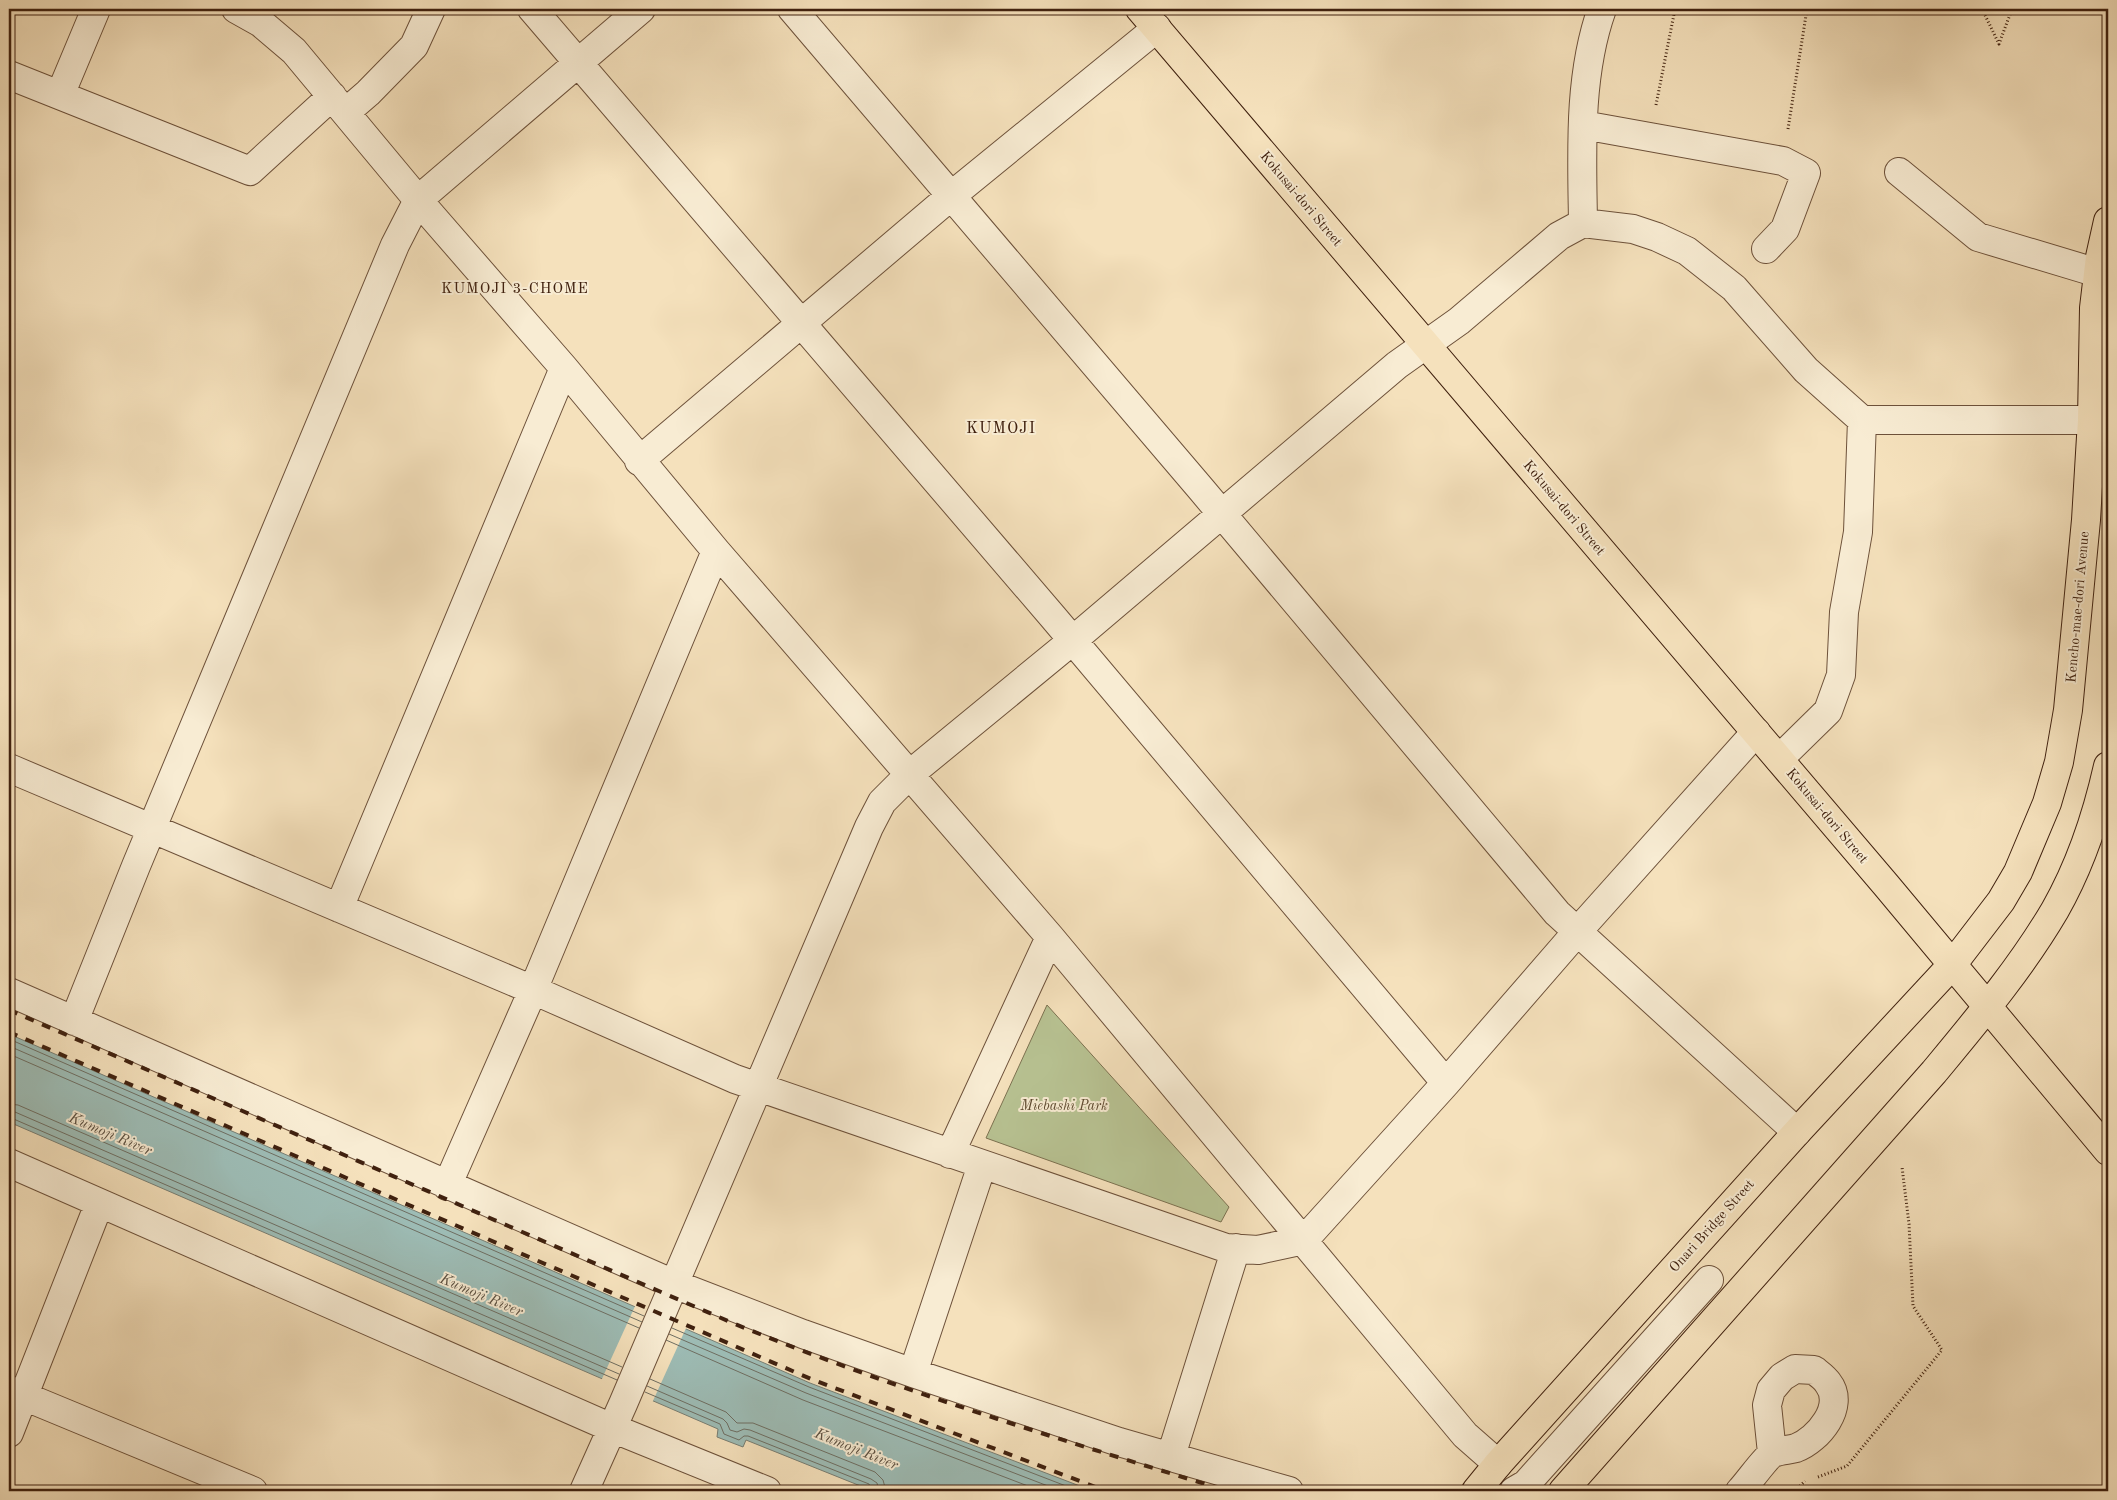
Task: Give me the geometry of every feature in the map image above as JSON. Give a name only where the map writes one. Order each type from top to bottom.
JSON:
[{"type":"main road","name":"Kokusai-dori Street","points":[[1148,18],[1779,759],[2108,1151]]},
{"type":"main road","name":"Kencho-mae-dori Avenue","points":[[1952,965],[2001,901],[2018,872],[2047,803],[2059,762],[2068,710],[2086,520],[2092,420],[2094,308],[2104,262],[2108,221]]},
{"type":"main road","points":[[1563,1491],[1934,1072],[1987,1008],[2056,908],[2094,821],[2108,766]]},
{"type":"main road","name":"Onari Bridge Street","points":[[1476,1491],[1498,1464],[1797,1132],[1952,965]]},
{"type":"street","points":[[60,95],[96,9]]},
{"type":"street","points":[[236,9],[261,23],[279,37],[339,104],[418,200],[564,368],[716,551],[1050,937],[1465,1434],[1498,1464]]},
{"type":"street","points":[[9,75],[250,171],[339,104],[379,83],[414,46],[431,9]]},
{"type":"street","points":[[532,9],[802,323],[1446,1083]]},
{"type":"street","points":[[74,1021],[395,245],[418,200],[641,9]]},
{"type":"street","points":[[792,9],[1557,913],[1797,1132]]},
{"type":"street","points":[[1583,223],[1584,95],[1595,27],[1602,9]]},
{"type":"street","points":[[640,461],[951,196],[1148,18]]},
{"type":"street","points":[[1583,125],[1783,162],[1806,172],[1785,229],[1766,249]]},
{"type":"street","points":[[1899,172],[1978,237],[2104,262]]},
{"type":"street","points":[[584,1491],[663,1312],[869,827],[882,802],[910,774],[1072,641],[1397,365],[1459,322],[1559,236],[1583,223],[1633,229],[1657,237],[1687,251],[1734,288],[1806,370],[1862,420],[2092,420]]},
{"type":"street","points":[[339,908],[564,368]]},
{"type":"street","points":[[1779,759],[1828,711],[1841,675],[1844,612],[1858,532],[1862,420]]},
{"type":"street","points":[[447,1186],[533,990],[716,551]]},
{"type":"street","points":[[9,768],[533,990],[758,1088],[1217,1244],[1258,1250],[1304,1240],[1446,1083],[1577,932],[1756,732]]},
{"type":"street","points":[[950,1154],[1050,937]]},
{"type":"street","points":[[9,992],[447,1186],[674,1284],[913,1373],[1119,1442],[1289,1491]]},
{"type":"street","points":[[9,1163],[99,1204],[618,1416],[767,1491]]},
{"type":"street","points":[[913,1373],[982,1164]]},
{"type":"street","points":[[9,1433],[16,1393],[99,1204]]},
{"type":"street","points":[[1171,1456],[1236,1248]]},
{"type":"street","points":[[1514,1491],[1526,1484],[1709,1280]]},
{"type":"street","points":[[16,1393],[253,1491]]},
{"type":"street","points":[[1740,1491],[1772,1453]]},
{"type":"path","points":[[1649,137],[1675,9]]},
{"type":"path","points":[[1783,162],[1807,9]]},
{"type":"path","points":[[1868,9],[1871,11],[1873,9]]},
{"type":"path","points":[[1982,9],[2000,44],[2012,9]]},
{"type":"path","points":[[1795,1491],[1802,1482],[1847,1466],[1942,1350],[1913,1306],[1909,1224],[1902,1167]]},
{"type":"green space","name":"Miebashi Park","points":[[1047,1005],[1229,1207],[1221,1222],[986,1138]]},
{"type":"water","name":"Kumoji River","points":[[9,1034],[810,1383],[1093,1491],[873,1491],[746,1440],[743,1447],[717,1437],[718,1429],[9,1122]]},
{"type":"pier","points":[[636,1304],[687,1326],[652,1403],[601,1381]]},
{"type":"railway","points":[[9,1010],[735,1324],[857,1371],[918,1392],[1104,1453],[1228,1491]]},
{"type":"railway","points":[[9,1032],[811,1379],[1106,1491]]},
{"type":"district","name":"KUMOJI 3-CHOME","points":[[515,289]]},
{"type":"district","name":"KUMOJI","points":[[1001,429]]}]
